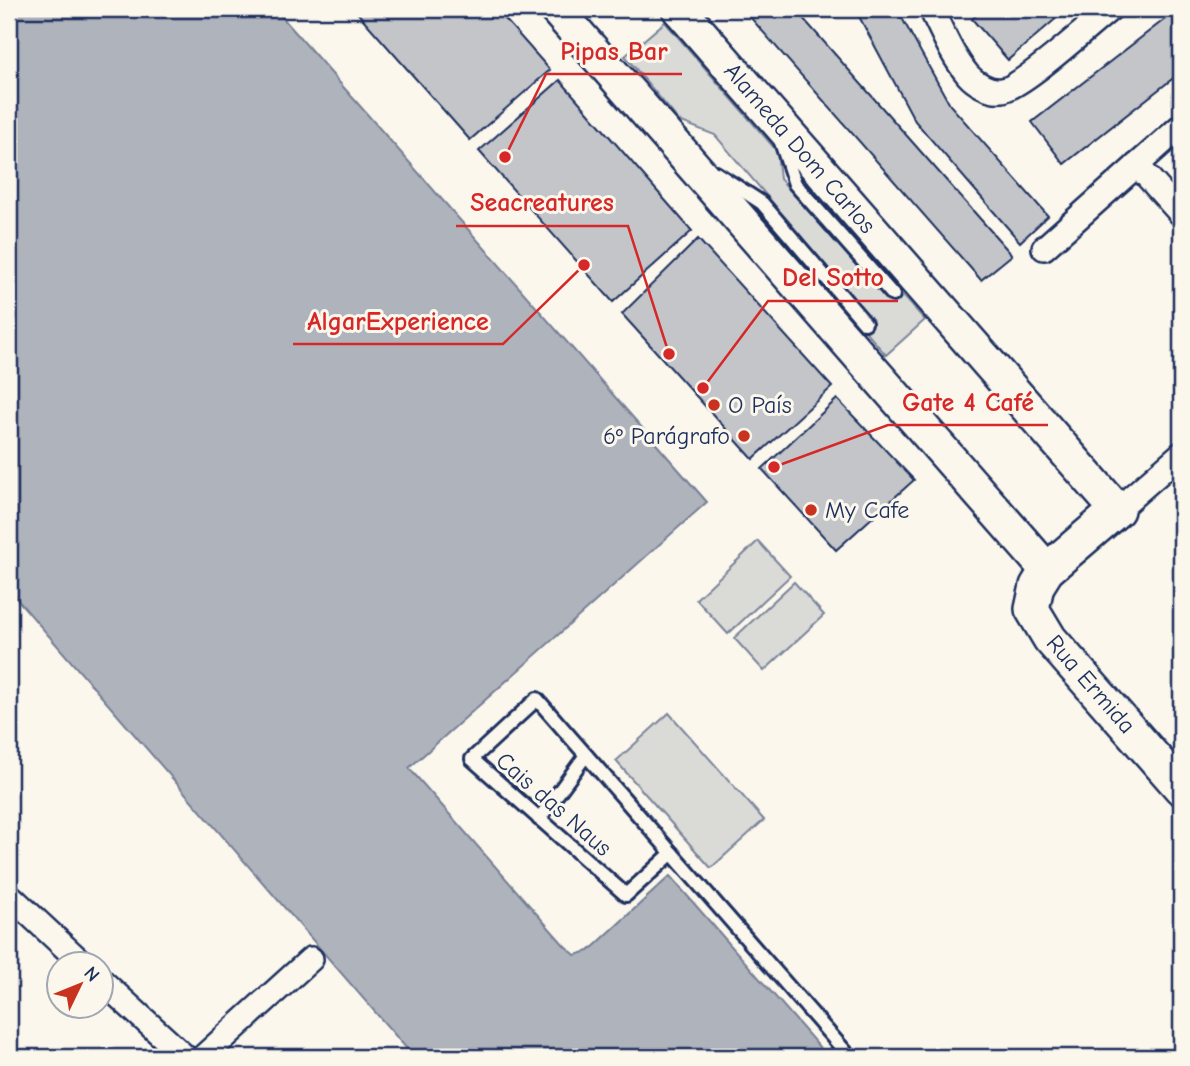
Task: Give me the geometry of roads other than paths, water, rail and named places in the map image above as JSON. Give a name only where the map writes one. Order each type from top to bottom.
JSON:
[{"type":"street","points":[[556,9],[1047,570],[1181,454]]},
{"type":"street","name":"Alameda Dom Carlos","points":[[679,9],[1116,510]]},
{"type":"street","points":[[931,9],[969,76],[982,86],[1001,90],[1020,83],[1110,9]]},
{"type":"street","points":[[1044,248],[1181,126]]},
{"type":"street","points":[[1137,165],[1181,214]]},
{"type":"street","name":"Rua Ermida","points":[[1047,570],[1037,586],[1032,610],[1050,639],[1181,788]]},
{"type":"street","points":[[9,895],[68,950]]},
{"type":"street","points":[[203,1057],[311,959]]},
{"type":"street","points":[[116,994],[185,1057]]},
{"type":"lane","points":[[772,116],[795,184],[893,295]]},
{"type":"lane","points":[[677,148],[762,203],[865,323]]},
{"type":"lane","name":"Cais das Naus","points":[[672,853],[626,895],[472,759],[537,699],[672,853],[850,1057]]},
{"type":"lane","points":[[539,819],[586,755]]},
{"type":"place","name":"Pipas Bar","points":[[505,157]]},
{"type":"place","name":"AlgarExperience","points":[[584,265]]},
{"type":"place","name":"Seacreatures","points":[[669,354]]},
{"type":"place","name":"Del Sotto","points":[[703,388]]},
{"type":"place","name":"O País","points":[[714,405]]},
{"type":"place","name":"6º Parágrafo","points":[[744,436]]},
{"type":"place","name":"Gate 4 Café","points":[[774,467]]},
{"type":"place","name":"My Cafe","points":[[811,510]]}]
